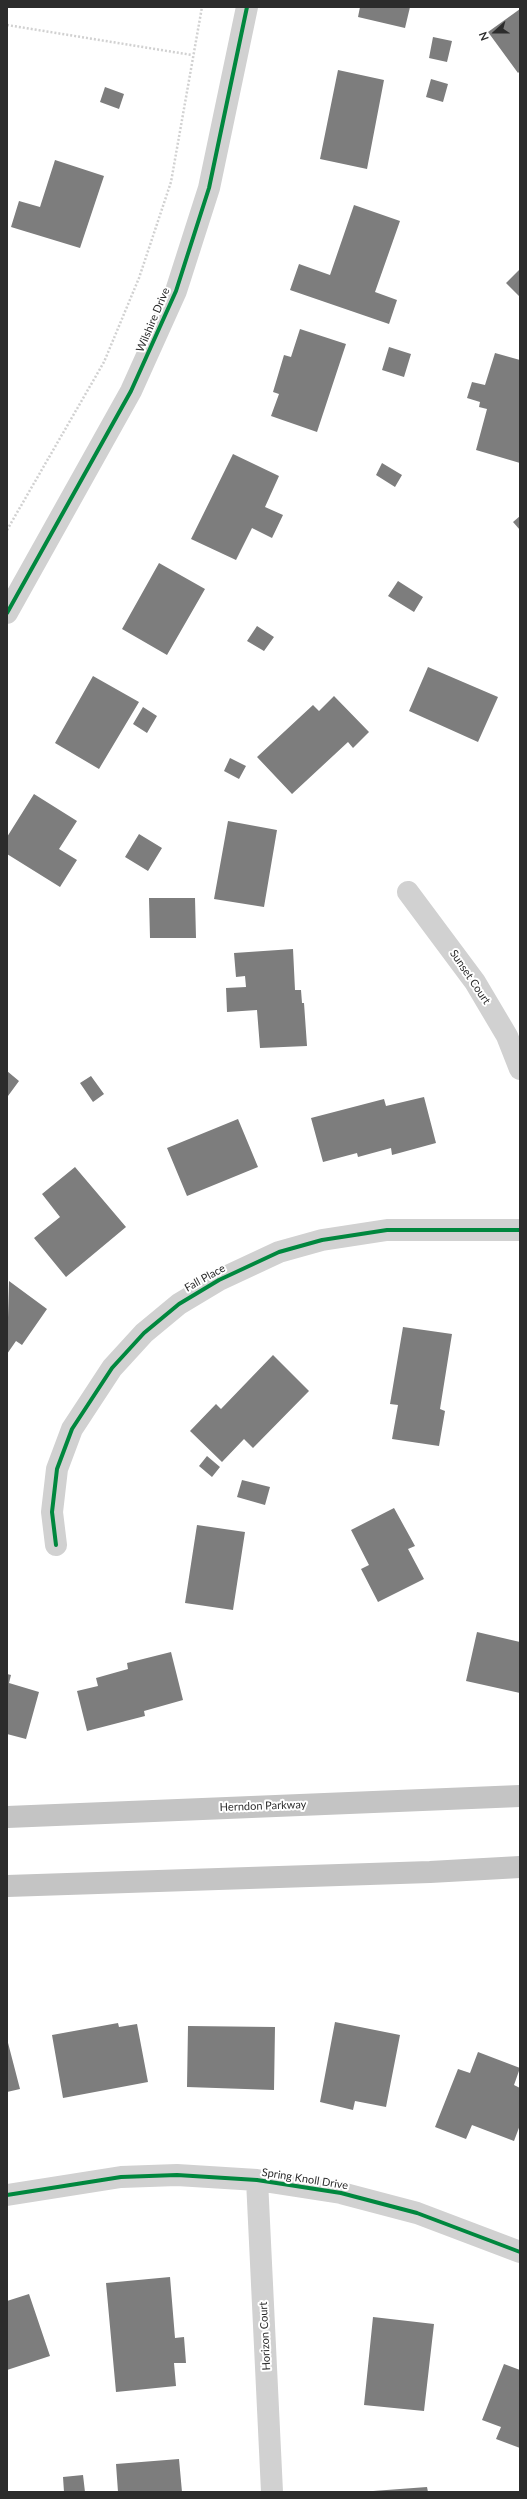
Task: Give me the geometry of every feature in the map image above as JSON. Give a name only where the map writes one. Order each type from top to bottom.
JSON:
[{"type":"main road","name":"Herndon Parkway","points":[[7,1817],[520,1796]]},
{"type":"main road","points":[[7,1886],[422,1872],[520,1867]]},
{"type":"street","name":"Wilshire Drive","points":[[7,613],[131,391],[176,291],[209,188],[247,7]]},
{"type":"street","name":"Sunset Court","points":[[408,892],[475,982],[507,1036],[520,1069]]},
{"type":"street","name":"Fall Place","points":[[56,1545],[52,1512],[57,1470],[72,1429],[112,1368],[144,1333],[179,1304],[218,1280],[279,1252],[322,1240],[387,1230],[520,1230]]},
{"type":"street","name":"Spring Knoll Drive","points":[[7,2195],[120,2177],[177,2176],[257,2180],[341,2193],[417,2213],[520,2252]]},
{"type":"street","name":"Horizon Court","points":[[257,2180],[272,2492]]},
{"type":"path","points":[[7,530],[104,362],[139,278],[171,182],[192,55],[202,7]]},
{"type":"path","points":[[7,25],[192,55]]},
{"type":"building","points":[[360,7],[410,7],[405,28],[358,17]]},
{"type":"building","points":[[520,9],[520,71],[518,73],[488,32]]},
{"type":"building","points":[[433,37],[452,41],[447,62],[429,58]]},
{"type":"building","points":[[338,70],[384,80],[367,169],[320,159]]},
{"type":"building","points":[[431,79],[448,84],[443,102],[426,97]]},
{"type":"building","points":[[105,87],[124,94],[119,109],[100,102]]},
{"type":"building","points":[[55,160],[104,176],[80,248],[11,227],[19,201],[40,207]]},
{"type":"building","points":[[354,205],[400,221],[375,292],[397,300],[389,324],[290,290],[299,264],[330,275]]},
{"type":"building","points":[[520,269],[520,297],[506,283]]},
{"type":"building","points":[[300,329],[346,344],[317,432],[271,416],[279,394],[273,392],[284,355],[291,357]]},
{"type":"building","points":[[389,347],[411,354],[404,377],[382,370]]},
{"type":"building","points":[[495,353],[520,360],[520,463],[476,450],[487,409],[479,407],[480,402],[467,398],[472,382],[485,385]]},
{"type":"building","points":[[233,454],[279,476],[265,507],[283,515],[272,538],[252,528],[236,560],[191,539]]},
{"type":"building","points":[[382,463],[402,475],[395,487],[376,475]]},
{"type":"building","points":[[520,516],[520,530],[513,522]]},
{"type":"building","points":[[159,563],[205,589],[167,655],[122,629]]},
{"type":"building","points":[[398,581],[423,597],[414,612],[388,596]]},
{"type":"building","points":[[257,626],[274,637],[264,651],[247,641]]},
{"type":"building","points":[[428,667],[498,697],[478,742],[409,711]]},
{"type":"building","points":[[93,676],[139,702],[99,769],[55,743]]},
{"type":"building","points":[[334,696],[369,732],[353,748],[348,742],[292,794],[257,757],[313,705],[319,711]]},
{"type":"building","points":[[143,707],[157,716],[147,733],[133,724]]},
{"type":"building","points":[[230,758],[246,766],[239,779],[224,771]]},
{"type":"building","points":[[34,794],[77,821],[59,849],[77,860],[60,887],[7,854],[7,837]]},
{"type":"building","points":[[228,821],[277,830],[264,907],[214,899]]},
{"type":"building","points":[[139,834],[162,848],[148,871],[125,857]]},
{"type":"building","points":[[149,898],[195,898],[196,938],[150,938]]},
{"type":"building","points":[[293,949],[295,990],[301,990],[302,1003],[304,1003],[307,1046],[260,1048],[257,1010],[227,1012],[226,988],[246,987],[245,976],[236,977],[234,953]]},
{"type":"building","points":[[7,1071],[19,1081],[8,1096],[7,1095]]},
{"type":"building","points":[[91,1076],[104,1094],[93,1102],[80,1083]]},
{"type":"building","points":[[424,1097],[436,1143],[392,1155],[391,1148],[358,1157],[357,1153],[323,1162],[311,1118],[384,1099],[386,1106]]},
{"type":"building","points":[[238,1119],[258,1167],[187,1196],[167,1148]]},
{"type":"building","points":[[75,1167],[126,1227],[66,1277],[34,1238],[60,1217],[42,1194]]},
{"type":"building","points":[[9,1281],[47,1309],[22,1345],[16,1341],[7,1354]]},
{"type":"building","points":[[403,1327],[452,1334],[440,1409],[445,1411],[439,1446],[392,1439],[398,1405],[390,1404]]},
{"type":"building","points":[[273,1355],[309,1391],[253,1448],[244,1439],[222,1462],[190,1431],[216,1404],[221,1409]]},
{"type":"building","points":[[207,1456],[220,1467],[212,1477],[199,1466]]},
{"type":"building","points":[[242,1480],[270,1487],[265,1505],[237,1497]]},
{"type":"building","points":[[394,1508],[415,1546],[408,1549],[424,1579],[378,1602],[361,1569],[369,1565],[351,1530]]},
{"type":"building","points":[[197,1525],[245,1532],[233,1610],[185,1603]]},
{"type":"building","points":[[477,1632],[520,1642],[520,1693],[466,1681]]},
{"type":"building","points":[[171,1652],[183,1700],[144,1711],[145,1716],[87,1731],[77,1691],[98,1686],[96,1678],[128,1669],[127,1663]]},
{"type":"building","points":[[7,1674],[11,1675],[9,1683],[39,1692],[26,1739],[7,1734]]},
{"type":"building","points":[[335,2022],[400,2035],[386,2107],[355,2101],[353,2110],[320,2102]]},
{"type":"building","points":[[118,2023],[119,2027],[137,2024],[148,2082],[63,2098],[52,2035]]},
{"type":"building","points":[[188,2026],[275,2027],[274,2090],[187,2087]]},
{"type":"building","points":[[7,2039],[20,2089],[7,2092]]},
{"type":"building","points":[[478,2052],[520,2068],[514,2085],[520,2088],[520,2125],[514,2141],[472,2125],[466,2139],[435,2127],[458,2069],[470,2073]]},
{"type":"building","points":[[170,2277],[175,2338],[184,2337],[186,2363],[174,2363],[176,2386],[116,2392],[106,2283]]},
{"type":"building","points":[[29,2294],[50,2356],[7,2370],[7,2301]]},
{"type":"building","points":[[373,2317],[434,2324],[424,2411],[364,2405]]},
{"type":"building","points":[[504,2364],[520,2370],[520,2448],[496,2439],[501,2427],[482,2420]]},
{"type":"building","points":[[179,2459],[182,2492],[118,2492],[116,2464]]},
{"type":"building","points":[[83,2475],[85,2492],[64,2492],[63,2477]]},
{"type":"building","points":[[427,2487],[428,2492],[373,2492],[373,2491]]},
{"type":"cycle path","points":[[7,613],[131,391],[176,291],[209,188],[247,7]]},
{"type":"cycle path","points":[[56,1545],[52,1512],[57,1469],[72,1429],[112,1368],[144,1333],[179,1304],[219,1280],[279,1252],[322,1240],[387,1230],[520,1230]]},
{"type":"cycle path","points":[[7,2195],[121,2177],[177,2175],[257,2180],[341,2193],[417,2213],[520,2252]]}]
